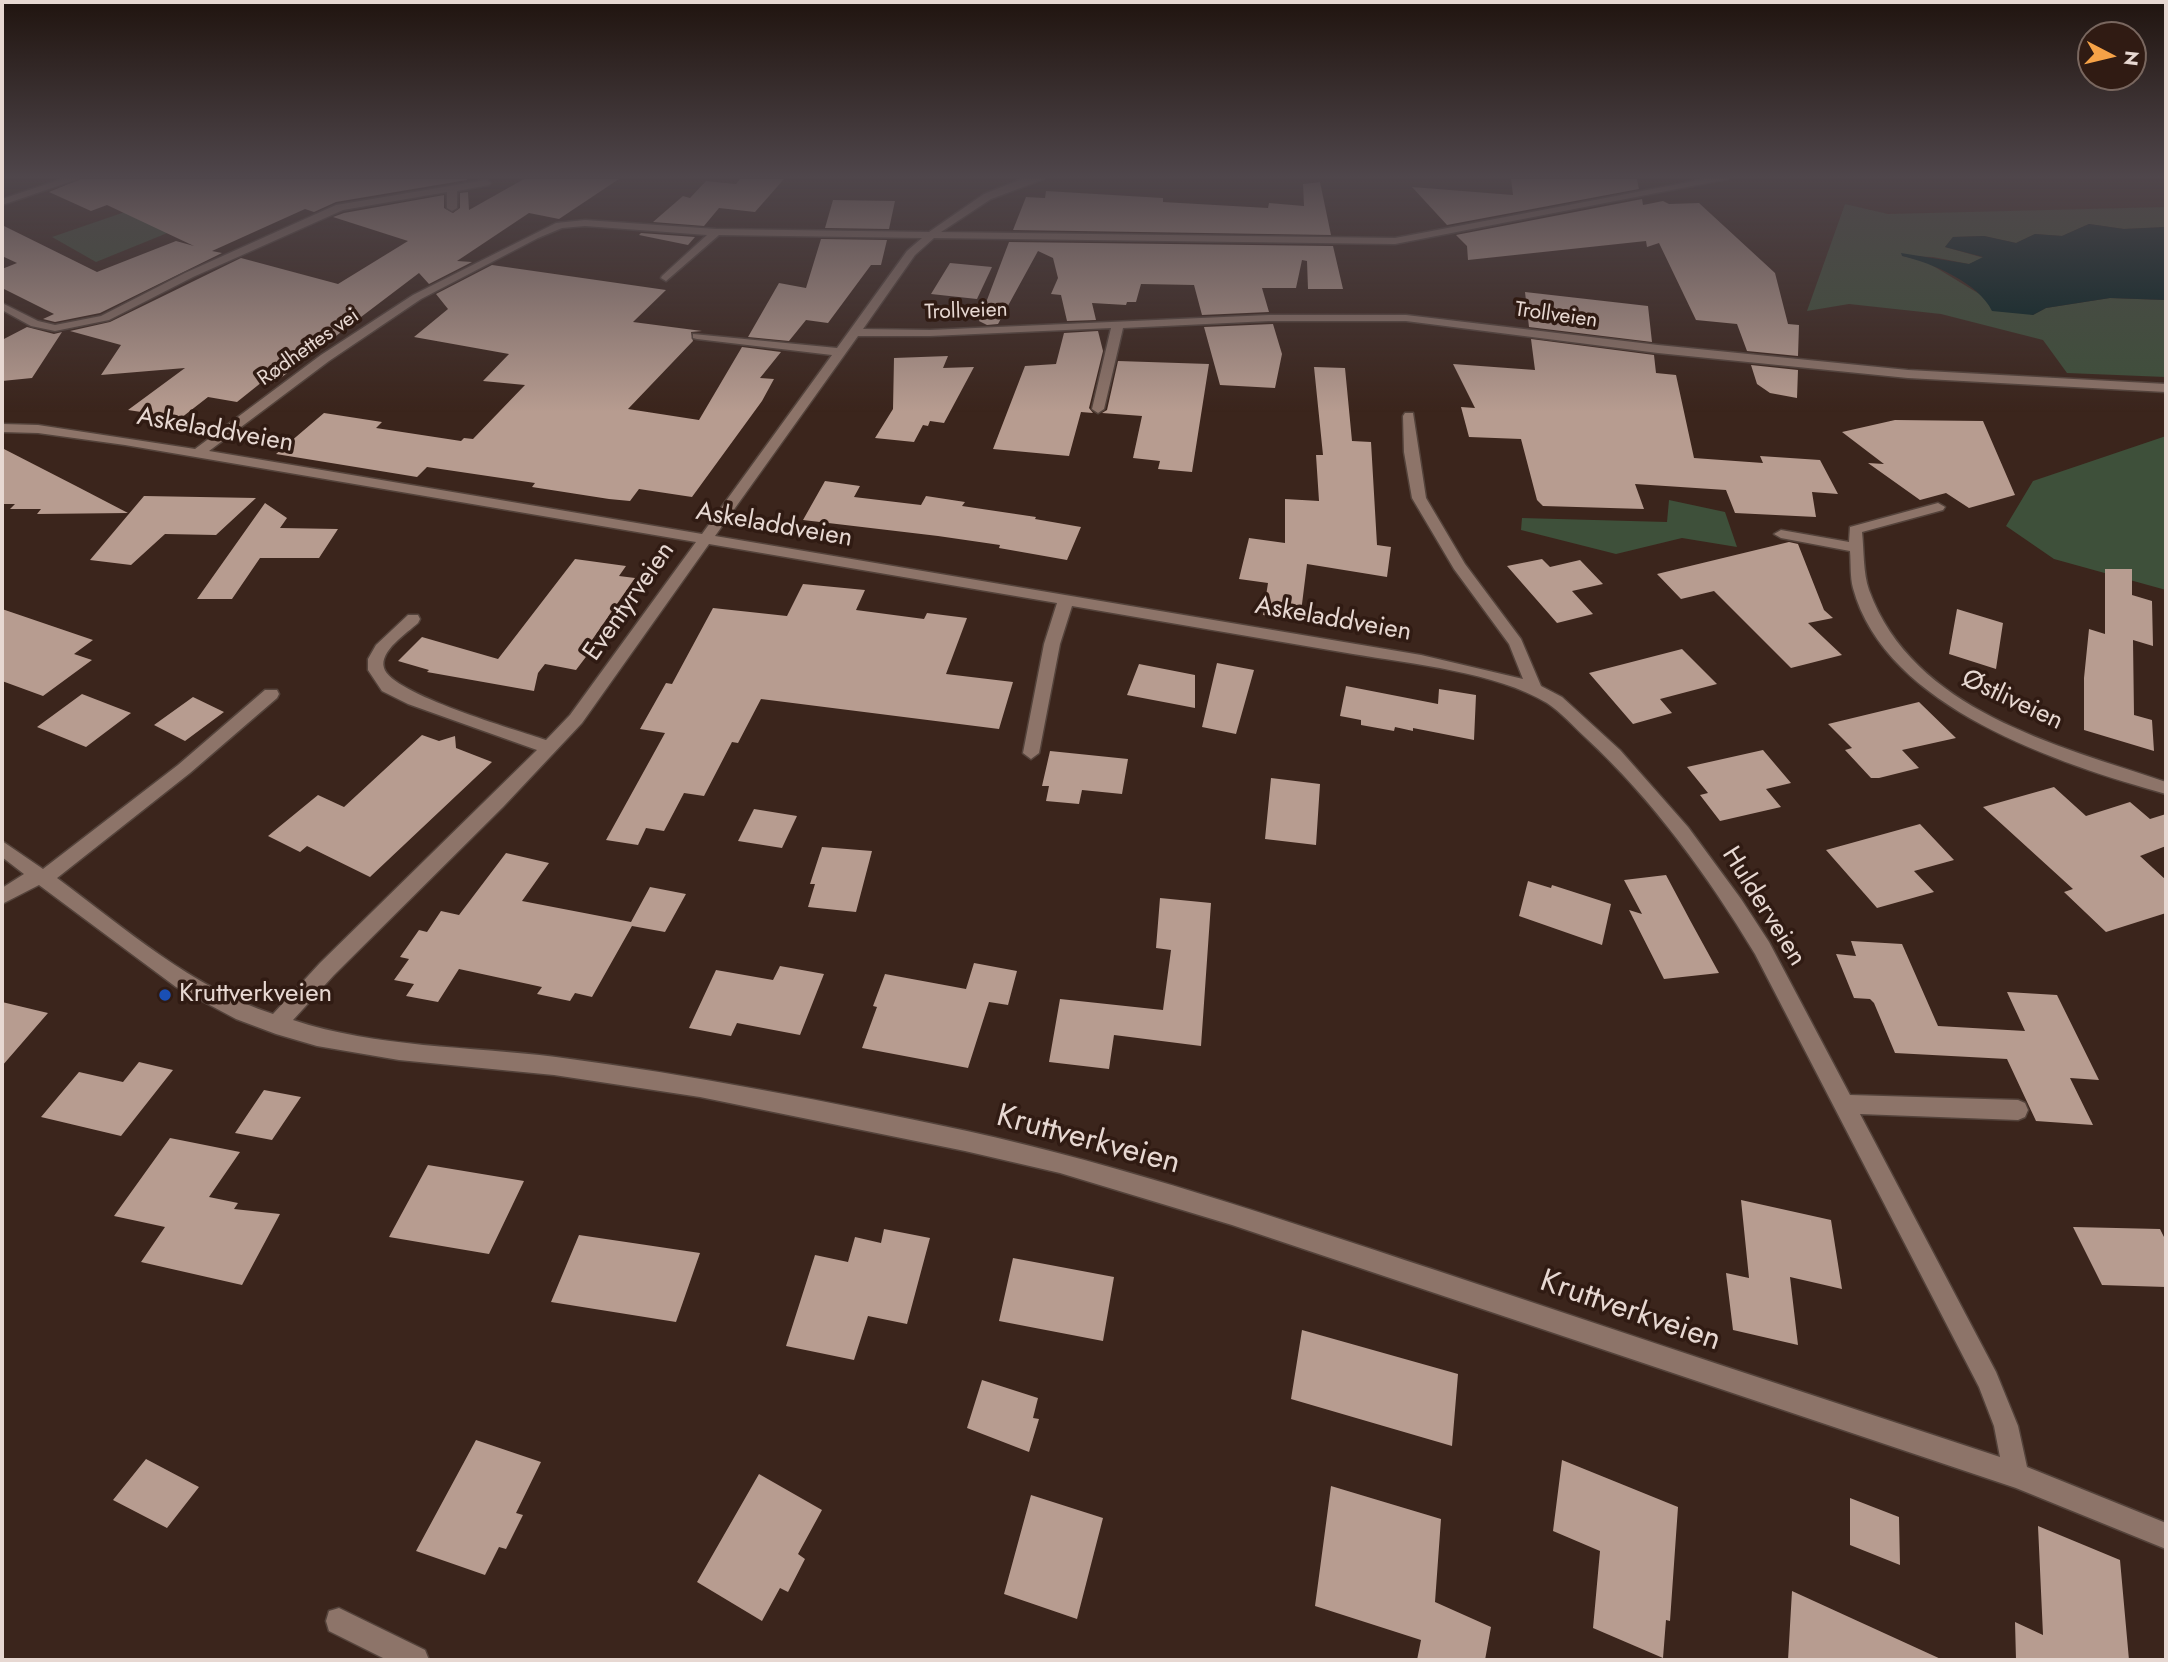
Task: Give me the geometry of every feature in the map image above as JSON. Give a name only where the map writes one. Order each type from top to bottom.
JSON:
[{"type":"street","points":[[2,306],[34,324],[55,327],[81,324],[105,318],[230,257]]},
{"type":"street","name":"Rødhettes vei","points":[[197,454],[325,358],[417,297],[495,257]]},
{"type":"street","points":[[666,278],[689,257]]},
{"type":"street","name":"Eventyrveien","points":[[276,1025],[327,969],[549,748],[595,695],[908,257]]},
{"type":"street","name":"Trollveien","points":[[855,332],[905,333],[1294,317],[1422,318],[1672,350],[1908,374],[2166,388]]},
{"type":"street","points":[[1098,409],[1118,325]]},
{"type":"street","points":[[697,335],[839,352]]},
{"type":"street","points":[[1409,416],[1411,452],[1419,498],[1454,558],[1516,643],[1535,689]]},
{"type":"street","name":"Askeladdveien","points":[[2,428],[85,435],[1421,660],[1475,670],[1535,689]]},
{"type":"street","points":[[1781,534],[1855,539],[1937,507]]},
{"type":"street","name":"Østliveien","points":[[1855,539],[1859,581],[1876,626],[1901,660],[1939,693],[1992,725],[2166,788]]},
{"type":"street","points":[[1031,753],[1052,644],[1066,600]]},
{"type":"street","points":[[413,619],[382,649],[376,659],[376,670],[388,687],[414,700],[549,748]]},
{"type":"street","name":"Hulderveien","points":[[1535,689],[1556,701],[1596,736],[1646,789],[1689,841],[1735,904],[1762,948],[1987,1380],[2006,1426],[2016,1475]]},
{"type":"street","points":[[2,897],[41,877],[184,769],[271,694]]},
{"type":"street","name":"Kruttverkveien","points":[[2,848],[183,981],[211,998],[276,1025],[317,1037],[399,1051],[554,1066],[700,1088],[1048,1160],[1232,1213],[2016,1475],[2166,1536]]},
{"type":"street","points":[[1843,1104],[2018,1110]]},
{"type":"street","points":[[339,1621],[415,1660]]},
{"type":"green space","points":[[86,257],[109,257],[96,262]]},
{"type":"green space","points":[[1826,257],[1905,257],[1925,261],[1986,298],[2033,315],[2046,308],[2110,298],[2166,300],[2166,377],[2067,373],[2043,340],[1941,314],[1849,304],[1807,311]]},
{"type":"green space","points":[[1920,257],[1984,258],[1969,264]]},
{"type":"green space","points":[[2166,436],[2166,590],[2054,559],[2006,526],[2033,481]]},
{"type":"green space","points":[[1669,500],[1725,512],[1737,547],[1682,538],[1616,554],[1521,530],[1522,518],[1667,522]]},
{"type":"water","points":[[1904,257],[1923,257],[1969,264],[1983,257],[2166,257],[2166,300],[2110,298],[2046,308],[2033,315],[1992,311],[1986,301],[1966,283],[1940,269]]},
{"type":"building","points":[[3,257],[66,257],[97,272],[136,257],[215,257],[100,313],[55,322],[43,319],[54,314],[2,288],[2,269],[17,263]]},
{"type":"building","points":[[383,257],[464,257],[457,261],[472,262],[429,284],[419,273],[274,383],[262,382],[237,402],[208,397],[181,418],[128,410],[185,368],[101,375],[121,345],[70,331],[110,322],[241,258],[338,284]]},
{"type":"building","points":[[816,257],[883,257],[881,265],[871,265],[828,323],[806,320],[789,341],[748,337],[779,283],[806,288]]},
{"type":"building","points":[[1003,257],[1035,257],[998,324],[987,325],[979,321]]},
{"type":"building","points":[[1050,257],[1335,257],[1343,289],[1308,289],[1307,261],[1302,260],[1296,288],[1262,288],[1269,312],[1202,315],[1194,285],[1141,284],[1136,302],[1127,302],[1126,305],[1092,303],[1096,320],[1067,321],[1061,295],[1051,294],[1058,278],[1053,258]]},
{"type":"building","points":[[1468,257],[1500,257],[1468,260]]},
{"type":"building","points":[[1666,257],[1757,257],[1775,273],[1788,324],[1799,325],[1798,356],[1747,351],[1737,324],[1696,320]]},
{"type":"building","points":[[950,263],[992,267],[977,299],[931,294]]},
{"type":"building","points":[[492,265],[666,290],[633,322],[702,331],[691,332],[693,341],[628,409],[699,420],[742,347],[781,352],[760,378],[774,379],[762,401],[692,497],[639,489],[630,501],[609,499],[532,487],[535,483],[427,467],[417,477],[276,454],[324,413],[382,422],[376,428],[461,441],[464,438],[473,439],[525,385],[483,381],[509,354],[414,337],[448,309],[436,294]]},
{"type":"building","points":[[1525,292],[1648,306],[1652,342],[1529,327]]},
{"type":"building","points":[[1273,324],[1282,354],[1275,388],[1220,385],[1204,327]]},
{"type":"building","points":[[27,327],[54,334],[62,332],[32,378],[2,381],[2,340]]},
{"type":"building","points":[[1098,331],[1103,351],[1089,408],[1093,413],[1081,412],[1069,456],[993,449],[1025,366],[1056,364],[1064,333]]},
{"type":"building","points":[[1531,339],[1654,355],[1656,373],[1676,375],[1694,458],[1763,463],[1760,456],[1820,460],[1838,494],[1812,492],[1816,517],[1735,513],[1726,490],[1635,484],[1644,509],[1543,506],[1537,500],[1521,439],[1469,437],[1461,407],[1475,408],[1453,364],[1535,370]]},
{"type":"building","points":[[948,356],[943,368],[974,367],[944,423],[930,421],[928,426],[923,425],[914,442],[875,438],[893,409],[894,358]]},
{"type":"building","points":[[1118,361],[1209,364],[1192,472],[1158,469],[1160,461],[1133,458],[1142,416],[1102,413],[1107,410]]},
{"type":"building","points":[[1751,365],[1798,370],[1797,398],[1770,393],[1757,384]]},
{"type":"building","points":[[1314,367],[1345,368],[1352,441],[1371,442],[1377,545],[1391,547],[1387,577],[1307,564],[1300,620],[1263,615],[1268,583],[1239,579],[1249,538],[1285,543],[1285,499],[1319,501],[1316,455],[1323,455]]},
{"type":"building","points":[[1895,420],[1983,421],[2015,495],[1969,508],[1946,493],[1920,500],[1868,463],[1884,464],[1842,432]]},
{"type":"building","points":[[2,448],[128,513],[37,514],[41,509],[10,509],[15,504],[2,504]]},
{"type":"building","points":[[825,481],[860,486],[854,497],[921,505],[926,496],[965,502],[962,506],[1081,527],[1067,560],[999,548],[1000,545],[803,520]]},
{"type":"building","points":[[144,496],[256,498],[216,535],[165,534],[131,565],[90,560]]},
{"type":"building","points":[[265,503],[287,518],[280,528],[338,529],[319,558],[260,558],[232,599],[197,599]]},
{"type":"building","points":[[1789,542],[1798,544],[1824,610],[1833,618],[1808,623],[1842,655],[1791,668],[1714,591],[1681,599],[1657,574]]},
{"type":"building","points":[[575,559],[626,566],[619,576],[635,578],[592,640],[598,641],[576,670],[545,664],[538,673],[534,691],[427,672],[429,670],[398,661],[422,637],[498,659]]},
{"type":"building","points":[[1542,559],[1550,567],[1580,560],[1603,584],[1572,591],[1593,614],[1557,623],[1507,566]]},
{"type":"building","points":[[2105,569],[2132,569],[2132,595],[2152,601],[2153,646],[2133,640],[2134,715],[2152,720],[2154,751],[2084,730],[2084,678],[2089,629],[2105,634]]},
{"type":"building","points":[[803,584],[865,590],[856,610],[924,619],[927,613],[967,618],[946,674],[1013,682],[999,729],[761,699],[738,743],[732,742],[704,796],[684,793],[664,831],[646,828],[638,845],[606,840],[665,733],[640,729],[666,683],[672,684],[713,608],[787,616]]},
{"type":"building","points":[[2,609],[93,640],[74,654],[92,660],[43,696],[2,681]]},
{"type":"building","points":[[1957,609],[2003,623],[1996,669],[1949,654]]},
{"type":"building","points":[[1682,649],[1717,684],[1660,699],[1672,713],[1633,724],[1589,673]]},
{"type":"building","points":[[1217,663],[1254,670],[1236,734],[1202,727]]},
{"type":"building","points":[[1139,664],[1195,675],[1195,708],[1127,695]]},
{"type":"building","points":[[1346,686],[1438,704],[1439,689],[1476,695],[1474,740],[1413,728],[1413,731],[1395,727],[1394,731],[1361,725],[1361,720],[1340,716]]},
{"type":"building","points":[[82,694],[131,713],[86,747],[37,727]]},
{"type":"building","points":[[193,697],[224,712],[185,741],[154,725]]},
{"type":"building","points":[[1919,702],[1956,738],[1902,750],[1919,768],[1879,778],[1871,778],[1845,750],[1852,748],[1828,724]]},
{"type":"building","points":[[422,735],[439,741],[455,736],[456,748],[492,762],[370,877],[307,846],[300,852],[268,836],[318,795],[344,807]]},
{"type":"building","points":[[1763,750],[1791,783],[1766,789],[1781,807],[1720,821],[1700,795],[1708,793],[1687,767]]},
{"type":"building","points":[[1050,751],[1128,759],[1122,794],[1082,790],[1079,804],[1046,801],[1049,786],[1042,786]]},
{"type":"building","points":[[1271,778],[1320,784],[1316,845],[1265,839]]},
{"type":"building","points":[[2054,787],[2086,816],[2130,802],[2150,819],[2166,814],[2166,846],[2140,856],[2166,880],[2166,913],[2106,932],[2064,892],[2073,889],[1983,807]]},
{"type":"building","points":[[754,809],[797,816],[782,848],[738,841]]},
{"type":"building","points":[[1920,824],[1954,860],[1914,871],[1934,892],[1877,908],[1826,850]]},
{"type":"building","points":[[822,847],[872,851],[856,912],[808,907],[815,884],[810,884]]},
{"type":"building","points":[[506,853],[549,863],[522,901],[631,922],[650,887],[686,894],[665,932],[632,926],[592,997],[575,993],[570,1001],[537,994],[542,987],[459,969],[438,1002],[406,996],[414,984],[394,980],[409,959],[400,957],[419,930],[427,932],[441,911],[459,915]]},
{"type":"building","points":[[1666,875],[1719,973],[1664,979],[1629,910],[1642,914],[1624,880]]},
{"type":"building","points":[[1528,881],[1551,888],[1552,885],[1611,904],[1602,945],[1519,916]]},
{"type":"building","points":[[1160,898],[1211,903],[1201,1046],[1114,1035],[1109,1069],[1049,1062],[1060,999],[1163,1010],[1171,950],[1156,948]]},
{"type":"building","points":[[1851,941],[1902,944],[1938,1026],[2025,1031],[2007,992],[2057,995],[2099,1080],[2070,1078],[2093,1125],[2036,1121],[2007,1059],[1895,1053],[1874,1003],[1870,999],[1854,998],[1836,954],[1856,956]]},
{"type":"building","points":[[974,963],[1017,971],[1008,1005],[989,1002],[968,1068],[862,1048],[877,1007],[873,1006],[885,974],[966,989]]},
{"type":"building","points":[[780,966],[824,974],[800,1035],[737,1023],[731,1036],[689,1028],[716,970],[773,980]]},
{"type":"building","points":[[2,1002],[48,1013],[2,1066]]},
{"type":"building","points":[[139,1062],[173,1070],[121,1136],[41,1117],[79,1072],[123,1082]]},
{"type":"building","points":[[264,1090],[301,1097],[272,1140],[235,1133]]},
{"type":"building","points":[[170,1138],[240,1152],[209,1197],[238,1203],[234,1209],[280,1214],[242,1285],[141,1262],[165,1227],[114,1216]]},
{"type":"building","points":[[428,1165],[524,1181],[489,1254],[389,1237]]},
{"type":"building","points":[[1741,1200],[1831,1220],[1842,1289],[1790,1277],[1798,1345],[1733,1330],[1726,1273],[1749,1278]]},
{"type":"building","points":[[2073,1227],[2160,1229],[2166,1241],[2166,1287],[2102,1285]]},
{"type":"building","points":[[884,1229],[930,1238],[907,1324],[868,1316],[854,1360],[786,1346],[815,1255],[848,1262],[855,1237],[881,1243]]},
{"type":"building","points":[[579,1235],[700,1253],[676,1322],[551,1302]]},
{"type":"building","points":[[1013,1258],[1114,1277],[1103,1341],[999,1321]]},
{"type":"building","points":[[1302,1330],[1458,1374],[1452,1446],[1291,1399]]},
{"type":"building","points":[[982,1380],[1038,1398],[1033,1418],[1039,1419],[1029,1452],[967,1428]]},
{"type":"building","points":[[476,1440],[541,1462],[516,1513],[523,1515],[506,1549],[499,1547],[485,1575],[416,1551]]},
{"type":"building","points":[[146,1459],[199,1487],[167,1528],[113,1500]]},
{"type":"building","points":[[1562,1460],[1678,1507],[1670,1621],[1666,1620],[1663,1658],[1593,1628],[1600,1551],[1553,1531]]},
{"type":"building","points":[[759,1474],[822,1510],[798,1554],[805,1559],[788,1592],[780,1588],[762,1621],[697,1582]]},
{"type":"building","points":[[1331,1486],[1441,1519],[1435,1602],[1491,1627],[1485,1660],[1417,1660],[1421,1640],[1315,1606]]},
{"type":"building","points":[[1031,1495],[1103,1518],[1077,1619],[1004,1594]]},
{"type":"building","points":[[1850,1498],[1899,1517],[1900,1565],[1850,1545]]},
{"type":"building","points":[[2038,1526],[2120,1560],[2129,1660],[2016,1660],[2015,1622],[2043,1635]]},
{"type":"building","points":[[1792,1591],[1943,1660],[1788,1660]]},
{"type":"place","name":"Kruttverkveien","points":[[165,995]]}]
